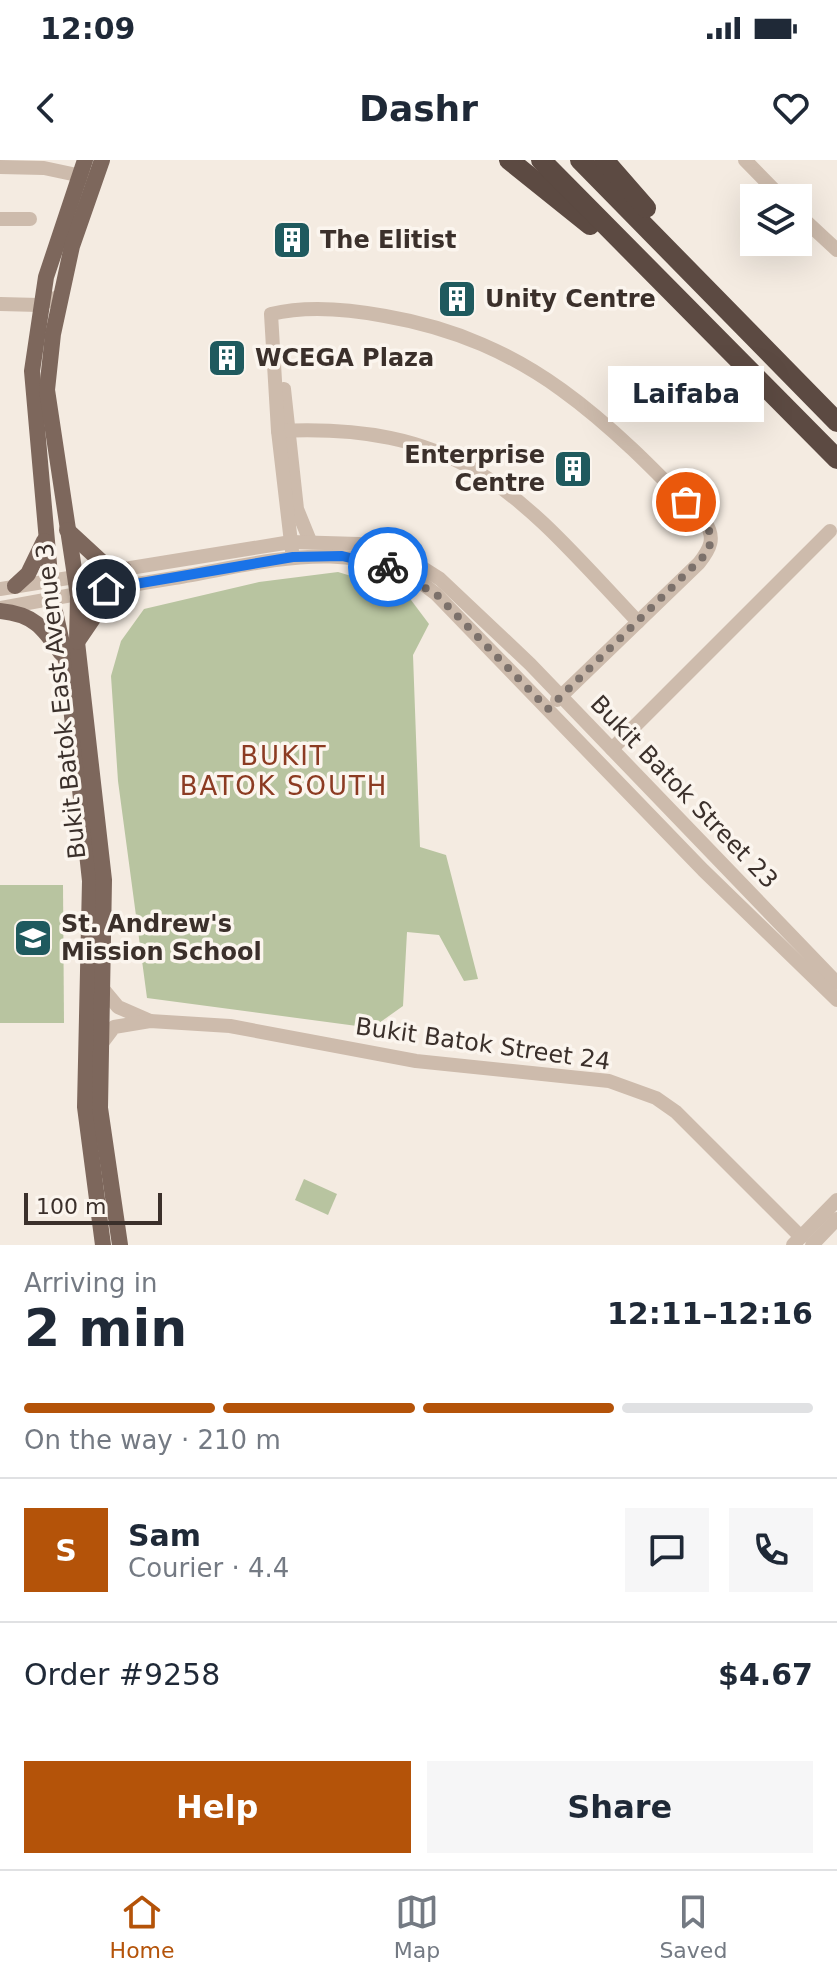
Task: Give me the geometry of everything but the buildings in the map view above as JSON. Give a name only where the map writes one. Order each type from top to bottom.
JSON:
[{"type":"highway","points":[[509,160],[638,261]]},
{"type":"highway","points":[[541,160],[837,459]]},
{"type":"highway","points":[[580,160],[837,422]]},
{"type":"highway","points":[[604,160],[729,302],[741,321]]},
{"type":"main road","name":"Bukit Batok East Avenue 3","points":[[93,166],[60,296],[47,390],[78,596],[77,642],[104,880],[101,1130],[120,1245]]},
{"type":"main road","name":"Bukit Batok East Avenue 3","points":[[93,166],[55,243],[39,305],[33,349],[33,399],[52,598],[66,661],[90,881],[85,1107],[103,1245]]},
{"type":"main road","points":[[66,529],[98,560],[124,577],[77,642]]},
{"type":"main road","points":[[8,587],[39,557],[47,532]]},
{"type":"main road","points":[[0,609],[23,613],[42,624],[66,661]]},
{"type":"street","points":[[745,160],[768,184]]},
{"type":"street","points":[[0,167],[93,166]]},
{"type":"street","points":[[0,219],[30,219]]},
{"type":"street","points":[[812,227],[837,250]]},
{"type":"street","points":[[0,304],[39,305],[60,296]]},
{"type":"street","points":[[292,550],[283,430],[280,312],[312,308],[350,311],[437,327],[527,365],[592,410],[686,502],[711,533],[710,547],[699,563],[548,709]]},
{"type":"street","points":[[283,430],[345,429],[389,435],[431,448],[480,472],[556,533],[638,622]]},
{"type":"street","points":[[283,430],[297,509],[310,541]]},
{"type":"street","points":[[612,749],[830,531]]},
{"type":"street","name":"Bukit Batok Street 23","points":[[292,550],[310,541],[382,548],[421,566],[440,579],[561,696],[837,983]]},
{"type":"street","name":"Bukit Batok Street 23","points":[[8,587],[75,577],[124,577],[292,550],[356,558],[393,568],[436,594],[703,870],[837,1000]]},
{"type":"street","name":"Bukit Batok Street 23","points":[[0,609],[78,596],[124,577]]},
{"type":"street","name":"Bukit Batok Street 24","points":[[103,989],[118,1007],[150,1021]]},
{"type":"street","name":"Bukit Batok Street 24","points":[[102,1043],[111,1028],[150,1021],[230,1026],[416,1061],[584,1078],[633,1088],[676,1112],[720,1152],[802,1242]]},
{"type":"street","points":[[802,1242],[837,1200]]},
{"type":"street","points":[[802,1242],[837,1219]]},
{"type":"green space","points":[[338,572],[405,592],[429,624],[413,655],[420,847],[446,855],[478,979],[464,981],[439,935],[407,932],[403,1006],[372,1028],[147,998],[118,781],[111,676],[121,641],[144,609],[259,582]]},
{"type":"green space","name":"St. Andrew's Mission School","points":[[0,885],[63,885],[64,1023],[0,1023]]},
{"type":"green space","points":[[304,1179],[337,1194],[328,1215],[295,1200]]},
{"type":"way so far","points":[[388,567],[404,573],[436,594],[548,709],[706,554],[711,541],[709,527],[686,502]]},
{"type":"place","name":"The Elitist","points":[[292,240]]},
{"type":"place","name":"Unity Centre","points":[[457,299]]},
{"type":"place","name":"WCEGA Plaza","points":[[227,358]]},
{"type":"place","name":"Enterprise Centre","points":[[573,469]]},
{"type":"place","name":"Laifaba","points":[[686,502]]},
{"type":"place","name":"St. Andrew's Mission School","points":[[33,938]]},
{"type":"district","name":"BUKIT BATOK SOUTH","points":[[284,771]]},
{"type":"route","points":[[106,589],[293,557],[342,556],[388,567]]}]
